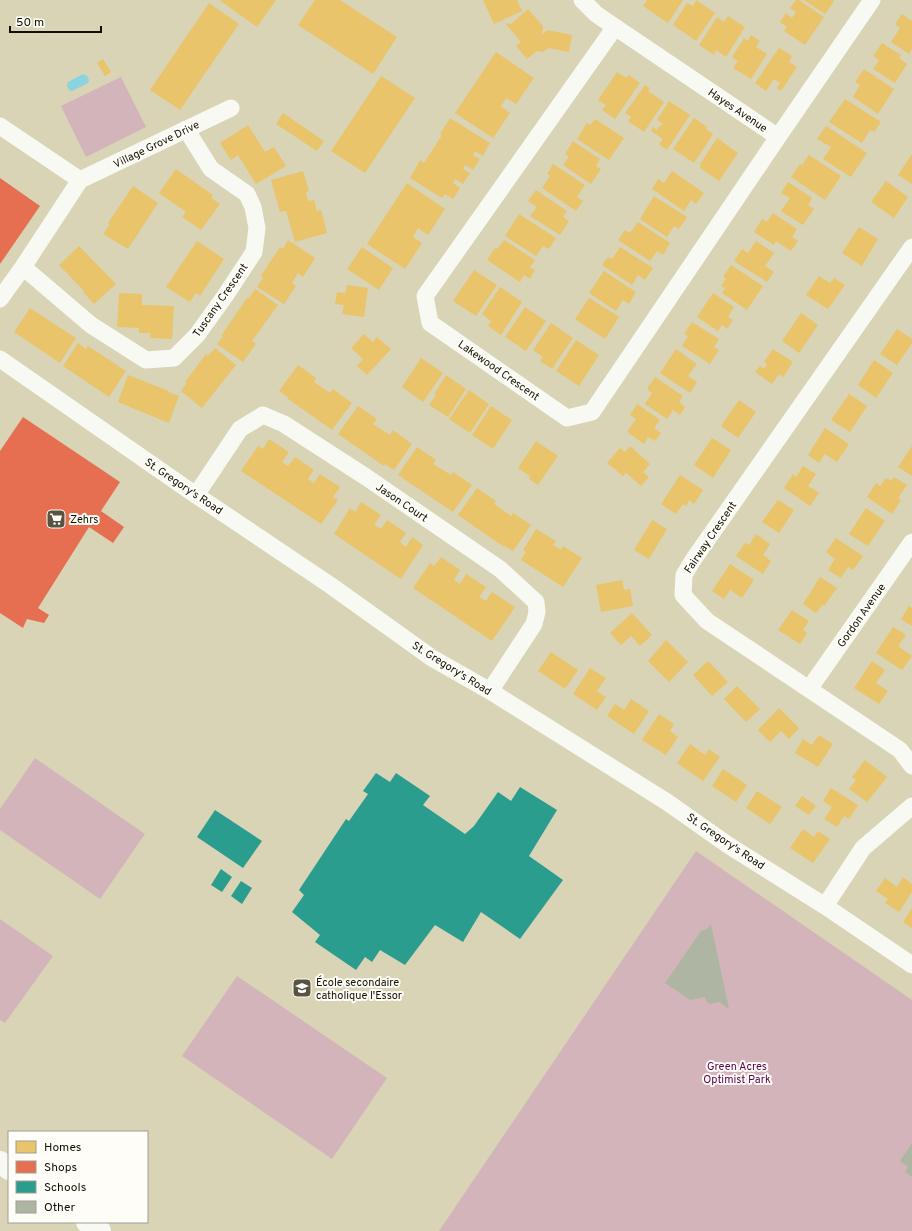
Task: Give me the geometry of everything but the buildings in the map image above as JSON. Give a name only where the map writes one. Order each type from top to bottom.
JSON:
[{"type":"main road","points":[[0,1162],[8,1168]]},
{"type":"main road","points":[[88,1223],[100,1231]]},
{"type":"street","name":"Hayes Avenue","points":[[582,0],[596,14],[778,137],[872,0]]},
{"type":"street","name":"Lakewood Crescent","points":[[615,27],[425,296],[430,323],[567,418],[592,412],[778,137]]},
{"type":"street","name":"Village Grove Drive","points":[[80,180],[231,108]]},
{"type":"street","points":[[0,126],[80,180],[23,267],[0,299]]},
{"type":"street","name":"Tuscany Crescent","points":[[23,267],[91,325],[146,360],[174,358],[197,335],[254,252],[257,228],[253,207],[247,194],[211,169],[186,129]]},
{"type":"street","name":"Fairway Crescent","points":[[912,247],[684,575],[683,596],[707,621],[900,750],[912,766]]},
{"type":"street","name":"St. Gregory's Road","points":[[2,365],[330,585],[432,658],[490,691],[668,802],[728,844],[825,906],[912,965]]},
{"type":"street","name":"Jason Court","points":[[196,495],[240,429],[263,415],[284,424],[366,477],[500,569],[536,602],[537,612],[534,624],[490,691]]},
{"type":"street","name":"Gordon Avenue","points":[[809,689],[912,542]]},
{"type":"street","points":[[825,906],[863,848],[912,806]]},
{"type":"green space","points":[[121,77],[146,127],[86,157],[61,106]]},
{"type":"green space","points":[[35,758],[145,834],[100,899],[0,830],[0,809]]},
{"type":"green space","name":"Green Acres Optimist Park","points":[[696,851],[912,1000],[912,1231],[439,1231]]},
{"type":"green space","points":[[0,919],[53,956],[5,1023],[0,1020]]},
{"type":"green space","points":[[237,976],[387,1078],[332,1159],[182,1056]]},
{"type":"water","points":[[83,74],[87,76],[89,80],[88,83],[72,91],[69,90],[67,86],[68,82]]},
{"type":"place","name":"Zehrs","points":[[56,519]]},
{"type":"place","name":"École secondaire catholique l'Essor","points":[[302,988]]}]
